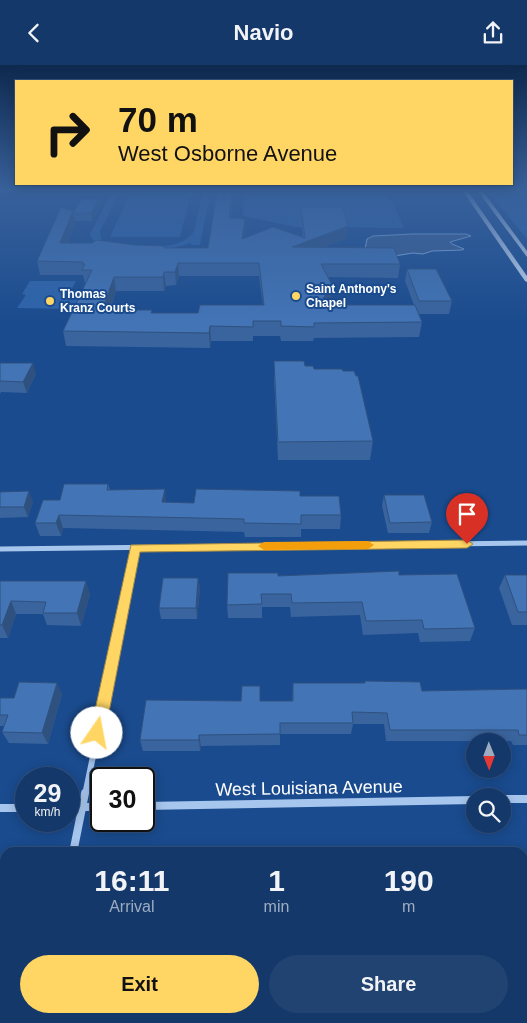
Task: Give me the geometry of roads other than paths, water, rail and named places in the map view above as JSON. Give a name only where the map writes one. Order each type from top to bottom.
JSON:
[{"type":"street","points":[[494,235],[527,280]]},
{"type":"street","points":[[513,235],[527,255]]},
{"type":"street","points":[[0,549],[527,543]]},
{"type":"street","points":[[74,847],[136,548]]},
{"type":"street","points":[[511,799],[527,799]]},
{"type":"street","name":"West Louisiana Avenue","points":[[155,806],[466,800]]},
{"type":"street","points":[[82,807],[90,807]]},
{"type":"street","points":[[0,808],[15,808]]},
{"type":"place","name":"Saint Anthony's Chapel","points":[[296,296]]},
{"type":"place","name":"Thomas Kranz Courts","points":[[50,301]]}]
